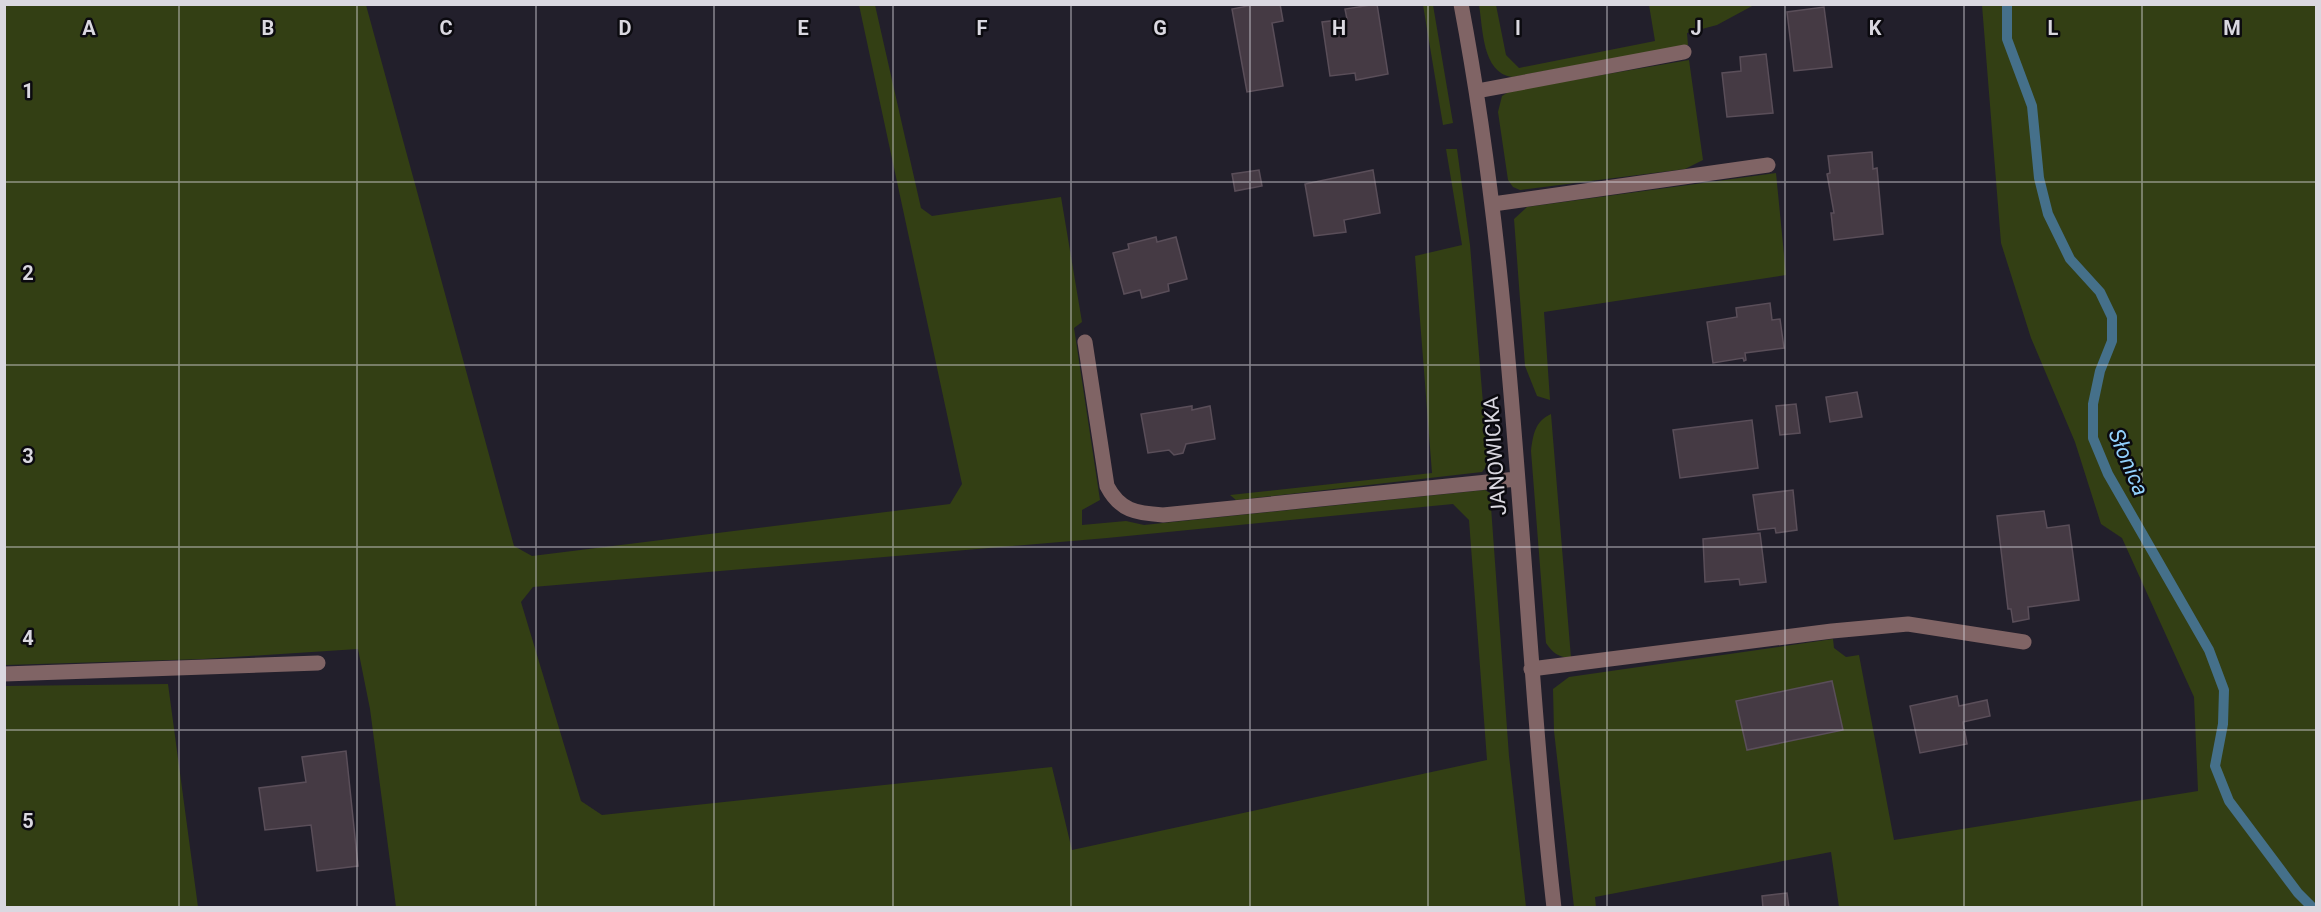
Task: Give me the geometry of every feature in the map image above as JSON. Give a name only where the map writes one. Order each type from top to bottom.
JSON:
[{"type":"street","name":"JANOWICKA","points":[[1461,4],[1477,91],[1502,280],[1538,766],[1554,908]]},
{"type":"street","points":[[1477,91],[1684,52]]},
{"type":"street","points":[[1492,204],[1768,165]]},
{"type":"street","points":[[1084,342],[1107,486],[1114,500],[1127,511],[1162,515],[1517,479]]},
{"type":"street","points":[[1531,669],[1833,631],[1908,624],[2024,642]]},
{"type":"street","points":[[4,674],[318,663]]},
{"type":"green space","points":[[4,5],[366,5],[514,546],[532,556],[950,504],[962,484],[859,5],[875,5],[921,208],[932,216],[1061,197],[1082,322],[1074,328],[1100,500],[1082,510],[1082,525],[1126,521],[1144,525],[1485,490],[1490,493],[1509,756],[1526,907],[396,907],[370,709],[358,649],[203,659],[5,665]],"holes":[[[1453,504],[1469,520],[1487,760],[1072,850],[1052,767],[602,815],[581,801],[521,602],[533,587],[1107,538]]]},
{"type":"green space","points":[[1423,5],[1433,5],[1453,123],[1443,125]]},
{"type":"green space","points":[[1479,5],[1496,5],[1506,55],[1519,68],[1655,41],[1649,5],[1754,5],[1717,25],[1687,33],[1688,45],[1512,77],[1502,74],[1489,59],[1483,37]]},
{"type":"green space","points":[[1982,5],[2316,5],[2316,907],[1839,907],[1831,852],[1595,897],[1596,907],[1574,907],[1554,731],[1553,689],[1569,677],[1833,639],[1834,648],[1846,657],[1859,655],[1894,840],[2198,791],[2194,697],[2122,538],[2101,524],[2075,442],[2031,338],[2001,243]]},
{"type":"green space","points":[[1689,60],[1703,160],[1685,169],[1520,190],[1513,187],[1508,180],[1498,112],[1502,96],[1510,91]]},
{"type":"green space","points":[[1446,149],[1457,149],[1470,245],[1488,464],[1482,472],[1236,500],[1230,495],[1432,473],[1415,256],[1462,245]]},
{"type":"green space","points":[[1776,173],[1786,275],[1544,312],[1550,400],[1537,396],[1525,366],[1514,219],[1527,207]]},
{"type":"green space","points":[[1551,414],[1571,658],[1556,654],[1546,643],[1531,451],[1538,425],[1541,420]]},
{"type":"green space","points":[[168,684],[198,907],[5,907],[5,686]]},
{"type":"building","points":[[1258,4],[1280,4],[1283,21],[1272,23],[1283,86],[1247,92],[1232,9]]},
{"type":"building","points":[[1377,4],[1388,74],[1356,80],[1355,73],[1330,76],[1322,22],[1347,19],[1345,9]]},
{"type":"building","points":[[1824,7],[1832,67],[1794,71],[1787,12]]},
{"type":"building","points":[[1766,54],[1773,113],[1727,117],[1722,73],[1741,71],[1740,57]]},
{"type":"building","points":[[1872,152],[1873,169],[1877,168],[1883,234],[1834,240],[1831,213],[1834,213],[1827,174],[1830,173],[1828,156]]},
{"type":"building","points":[[1259,170],[1262,186],[1235,191],[1232,174]]},
{"type":"building","points":[[1373,170],[1380,213],[1344,220],[1346,232],[1314,236],[1305,184]]},
{"type":"building","points":[[1156,237],[1157,242],[1176,237],[1187,279],[1168,284],[1169,291],[1142,298],[1140,290],[1124,294],[1113,253],[1129,249],[1128,244]]},
{"type":"building","points":[[1770,303],[1772,320],[1780,319],[1784,348],[1745,353],[1746,360],[1744,361],[1743,358],[1713,363],[1707,322],[1737,317],[1736,308]]},
{"type":"building","points":[[1857,392],[1862,417],[1830,422],[1826,397]]},
{"type":"building","points":[[1796,404],[1800,433],[1780,435],[1776,406]]},
{"type":"building","points":[[1192,406],[1192,410],[1210,406],[1215,439],[1186,444],[1183,453],[1174,455],[1169,450],[1148,453],[1141,414]]},
{"type":"building","points":[[1752,420],[1758,468],[1680,478],[1673,430]]},
{"type":"building","points":[[1793,490],[1797,530],[1776,533],[1775,528],[1758,530],[1753,495]]},
{"type":"building","points":[[2044,511],[2047,528],[2069,525],[2079,600],[2028,607],[2029,619],[2013,622],[2011,609],[2008,609],[1997,516]]},
{"type":"building","points":[[1760,533],[1766,582],[1740,585],[1739,579],[1705,582],[1703,539]]},
{"type":"building","points":[[1832,681],[1843,730],[1747,750],[1736,701]]},
{"type":"building","points":[[1957,696],[1959,706],[1987,700],[1990,716],[1963,722],[1967,744],[1920,753],[1910,706]]},
{"type":"building","points":[[346,751],[358,866],[317,871],[311,825],[265,830],[259,788],[306,782],[302,757]]},
{"type":"building","points":[[1787,893],[1789,908],[1763,908],[1762,896]]},
{"type":"waterway","name":"Słonica","points":[[2007,4],[2007,39],[2032,106],[2039,178],[2048,214],[2070,259],[2100,292],[2112,317],[2112,341],[2100,371],[2093,404],[2093,438],[2108,474],[2209,650],[2224,690],[2223,724],[2215,766],[2229,801],[2298,893],[2313,908]]}]
